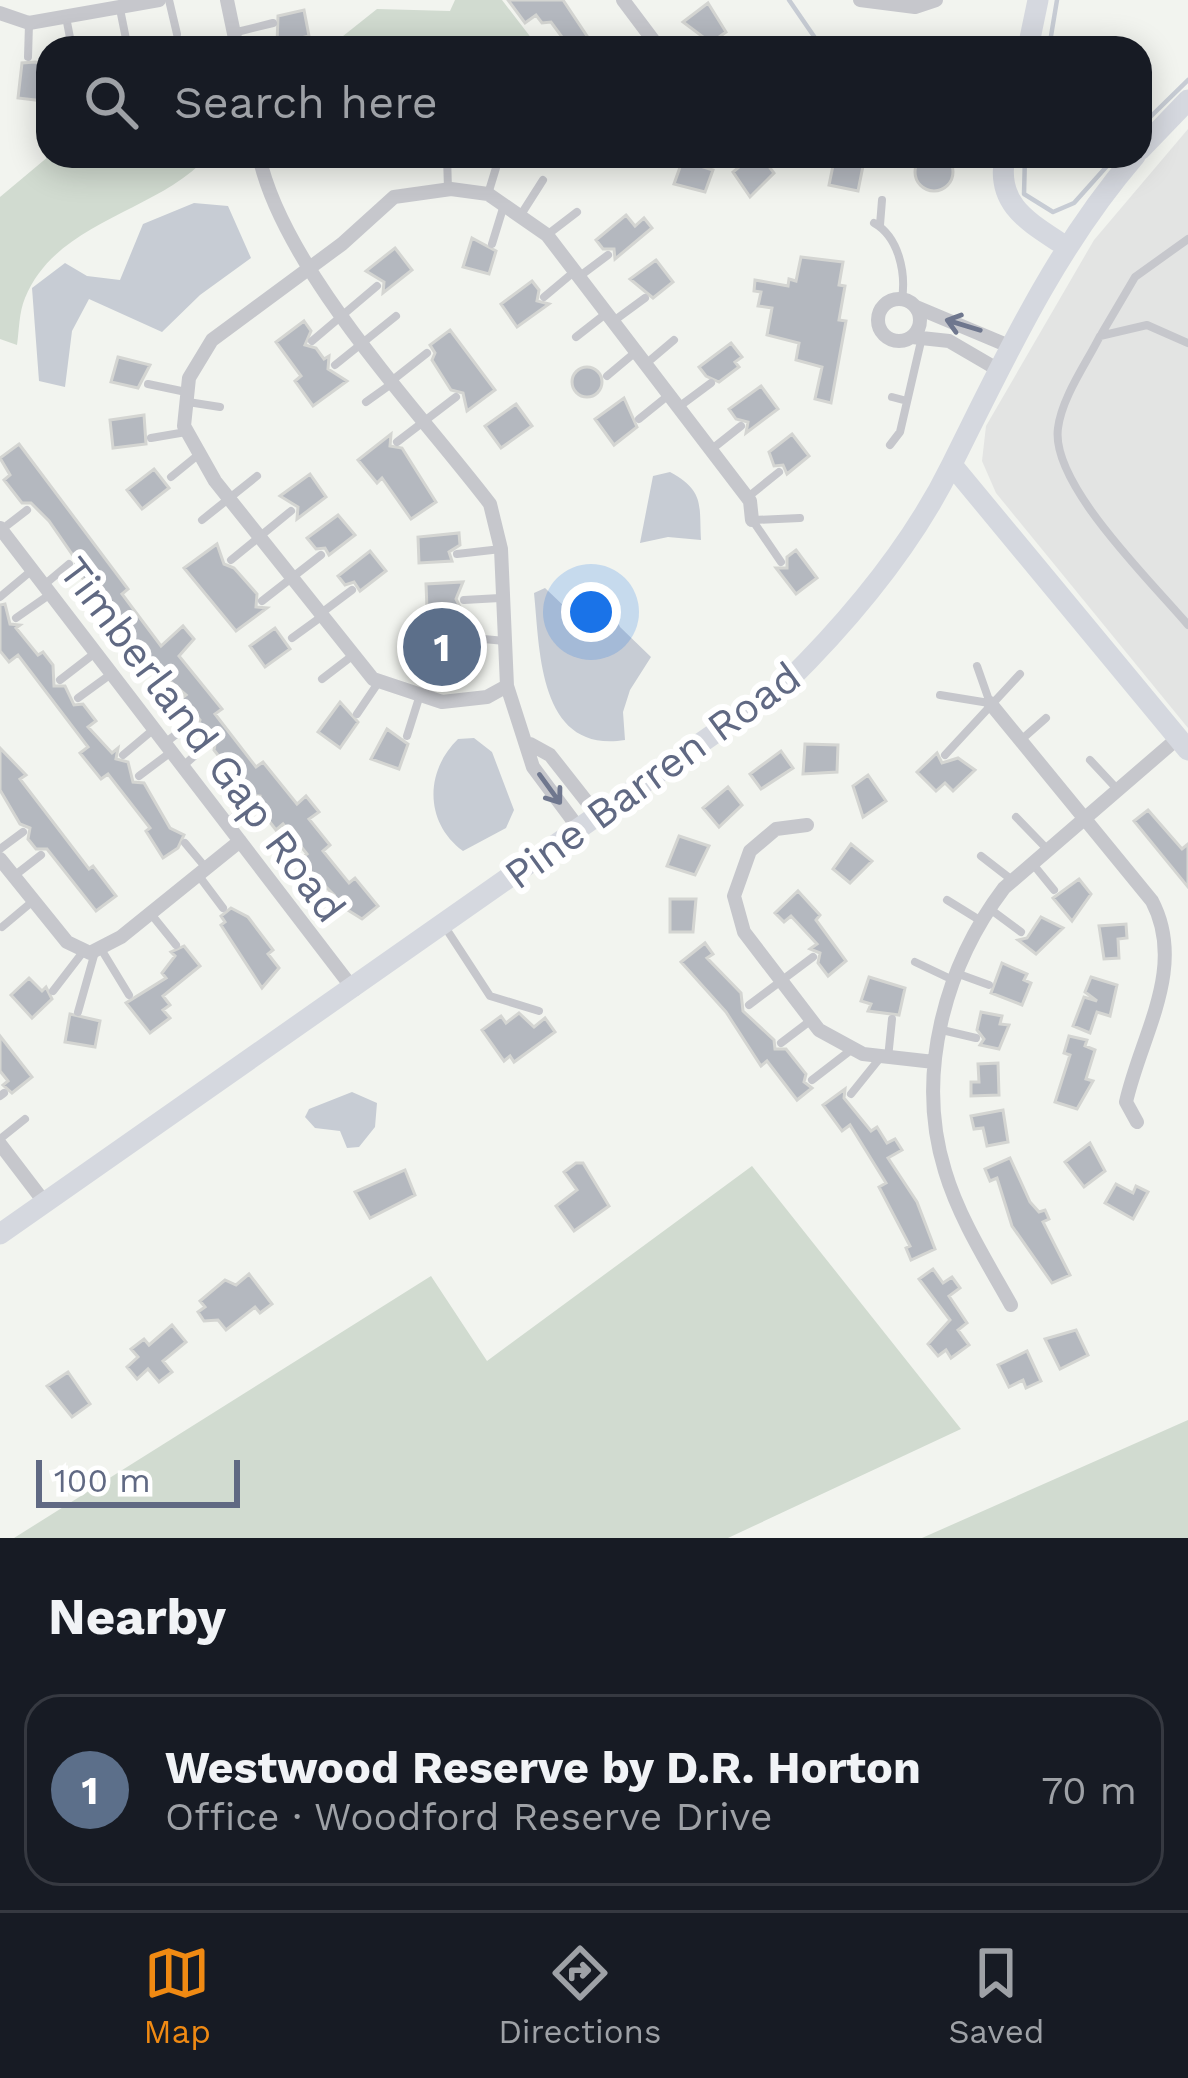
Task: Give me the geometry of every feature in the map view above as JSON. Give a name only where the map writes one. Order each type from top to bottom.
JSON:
[{"type":"main road","points":[[1030,36],[1038,0]]},
{"type":"main road","name":"Pine Barren Road","points":[[1152,138],[1188,100]]},
{"type":"main road","points":[[1005,168],[1005,197],[1065,246]]},
{"type":"main road","name":"Pine Barren Road","points":[[0,1234],[785,684],[833,637],[896,555],[952,465],[997,368],[1065,246],[1126,168]]},
{"type":"main road","points":[[1042,231],[1049,243],[1049,274]]},
{"type":"main road","points":[[952,465],[1183,744]]},
{"type":"street","points":[[0,13],[29,22],[66,17],[93,6],[120,8],[159,0]]},
{"type":"street","points":[[227,0],[234,36]]},
{"type":"street","points":[[623,0],[650,36]]},
{"type":"street","points":[[860,0],[915,7],[935,0]]},
{"type":"street","points":[[262,168],[309,269],[490,504],[501,549],[507,686],[530,744],[533,767],[589,823]]},
{"type":"street","points":[[507,686],[487,697],[442,702],[379,682],[356,661],[229,498],[187,432],[189,378],[212,340],[309,269],[394,197],[448,189],[488,194],[522,213],[547,235],[748,497],[752,520]]},
{"type":"street","points":[[909,303],[920,323],[917,337]]},
{"type":"street","points":[[997,368],[970,350],[917,337],[896,341],[878,324],[881,308],[909,303],[1009,346]]},
{"type":"street","name":"Timberland Gap Road","points":[[1,529],[354,990]]},
{"type":"street","points":[[990,703],[1152,902],[1166,927],[1168,964],[1126,1102],[1137,1122]]},
{"type":"street","points":[[530,744],[550,755],[589,823]]},
{"type":"street","points":[[1010,1305],[944,1170],[934,1062],[954,976],[985,915],[1012,880],[1118,790],[1183,744]]},
{"type":"street","points":[[807,825],[776,830],[761,839],[736,880],[737,915],[743,932],[811,1020],[852,1049],[884,1059],[934,1062]]},
{"type":"street","points":[[6,870],[67,942],[94,949],[150,913],[240,841]]},
{"type":"street","points":[[0,1142],[45,1203]]},
{"type":"lane","points":[[170,0],[177,34]]},
{"type":"lane","points":[[120,8],[125,36]]},
{"type":"lane","points":[[66,17],[70,36]]},
{"type":"lane","points":[[28,57],[29,22]]},
{"type":"lane","points":[[246,36],[273,23]]},
{"type":"lane","points":[[447,168],[448,189]]},
{"type":"lane","points":[[488,194],[496,168]]},
{"type":"lane","points":[[522,213],[543,180]]},
{"type":"lane","points":[[882,200],[877,224],[904,271],[909,303]]},
{"type":"lane","points":[[492,244],[505,203]]},
{"type":"lane","points":[[547,235],[577,212]]},
{"type":"lane","points":[[1188,239],[1135,278],[1063,409],[1058,451],[1081,495],[1188,625]]},
{"type":"lane","points":[[544,297],[608,255]]},
{"type":"lane","points":[[312,341],[377,286]]},
{"type":"lane","points":[[576,337],[645,298]]},
{"type":"lane","points":[[335,365],[396,316]]},
{"type":"lane","points":[[1100,336],[1147,325],[1188,343]]},
{"type":"lane","points":[[890,445],[900,431],[917,337]]},
{"type":"lane","points":[[607,376],[674,340]]},
{"type":"lane","points":[[366,402],[427,353]]},
{"type":"lane","points":[[639,418],[711,383]]},
{"type":"lane","points":[[148,384],[220,407]]},
{"type":"lane","points":[[397,442],[456,397]]},
{"type":"lane","points":[[892,397],[907,401]]},
{"type":"lane","points":[[712,449],[741,426]]},
{"type":"lane","points":[[152,438],[187,432]]},
{"type":"lane","points":[[171,476],[200,454]]},
{"type":"lane","points":[[748,497],[779,472]]},
{"type":"lane","points":[[202,520],[256,476]]},
{"type":"lane","points":[[1,529],[27,510]]},
{"type":"lane","points":[[231,560],[291,511]]},
{"type":"lane","points":[[752,520],[800,518]]},
{"type":"lane","points":[[752,520],[781,562]]},
{"type":"lane","points":[[457,554],[501,549]]},
{"type":"lane","points":[[262,601],[321,555]]},
{"type":"lane","points":[[16,618],[69,564]]},
{"type":"lane","points":[[0,597],[32,570]]},
{"type":"lane","points":[[292,638],[352,590]]},
{"type":"lane","points":[[464,600],[500,598]]},
{"type":"lane","points":[[461,637],[505,641]]},
{"type":"lane","points":[[60,680],[95,652]]},
{"type":"lane","points":[[322,679],[356,661]]},
{"type":"lane","points":[[977,666],[990,703]]},
{"type":"lane","points":[[78,698],[111,673]]},
{"type":"lane","points":[[945,755],[1020,674]]},
{"type":"lane","points":[[357,714],[379,682]]},
{"type":"lane","points":[[940,695],[990,703]]},
{"type":"lane","points":[[407,736],[419,698]]},
{"type":"lane","points":[[1021,740],[1046,718]]},
{"type":"lane","points":[[139,776],[192,722]]},
{"type":"lane","points":[[123,755],[154,729]]},
{"type":"lane","points":[[183,766],[209,743]]},
{"type":"lane","points":[[1090,760],[1118,790]]},
{"type":"lane","points":[[226,823],[254,802]]},
{"type":"lane","points":[[1016,818],[1046,848]]},
{"type":"lane","points":[[0,849],[22,832]]},
{"type":"lane","points":[[185,843],[223,908]]},
{"type":"lane","points":[[6,870],[41,855]]},
{"type":"lane","points":[[981,856],[1012,880]]},
{"type":"lane","points":[[1031,862],[1054,890]]},
{"type":"lane","points":[[947,900],[1021,932]]},
{"type":"lane","points":[[2,927],[34,901]]},
{"type":"lane","points":[[150,913],[176,945]]},
{"type":"lane","points":[[444,926],[490,996],[538,1011]]},
{"type":"lane","points":[[53,992],[94,949]]},
{"type":"lane","points":[[94,949],[130,995]]},
{"type":"lane","points":[[78,1012],[94,949]]},
{"type":"lane","points":[[749,1005],[813,957]]},
{"type":"lane","points":[[915,962],[988,985]]},
{"type":"lane","points":[[851,1094],[884,1059],[892,1019]]},
{"type":"lane","points":[[781,1043],[811,1020]]},
{"type":"lane","points":[[940,1030],[976,1038]]},
{"type":"lane","points":[[812,1080],[852,1049]]},
{"type":"lane","points":[[0,1142],[25,1118]]},
{"type":"shaded area","points":[[455,0],[502,0],[530,36],[343,36],[377,9],[450,11]]},
{"type":"shaded area","points":[[1188,129],[1188,728],[996,493],[982,461],[986,426],[1094,240]]},
{"type":"shaded area","points":[[36,167],[195,168],[60,251],[25,298],[17,345],[0,339],[0,197]]},
{"type":"shaded area","points":[[194,203],[228,206],[251,258],[200,295],[162,332],[89,299],[72,331],[65,387],[39,381],[32,288],[65,263],[87,276],[120,280],[143,224]]},
{"type":"shaded area","points":[[670,472],[695,493],[701,540],[668,537],[640,543],[653,476]]},
{"type":"shaded area","points":[[602,587],[620,627],[651,657],[630,690],[623,712],[625,740],[596,740],[575,731],[560,715],[542,668],[534,593],[545,588],[566,608],[591,601]]},
{"type":"shaded area","points":[[474,738],[492,752],[514,810],[506,828],[463,851],[441,826],[435,781],[439,766],[458,739]]},
{"type":"shaded area","points":[[352,1092],[377,1103],[375,1127],[359,1147],[347,1148],[340,1131],[315,1128],[305,1117],[309,1109]]},
{"type":"shaded area","points":[[752,1166],[961,1429],[728,1538],[14,1538],[431,1276],[487,1361]]},
{"type":"shaded area","points":[[1188,1420],[1188,1538],[922,1538]]},
{"type":"building","points":[[508,0],[563,0],[587,36],[561,36],[551,22],[542,23],[536,15],[525,23]]},
{"type":"building","points":[[708,3],[726,32],[702,36],[683,22]]},
{"type":"building","points":[[304,10],[309,36],[277,36],[278,16]]},
{"type":"building","points":[[36,62],[36,100],[18,98],[22,63]]},
{"type":"building","points":[[680,168],[713,170],[705,192],[674,184]]},
{"type":"building","points":[[770,168],[774,173],[750,197],[733,172]]},
{"type":"building","points":[[833,168],[863,168],[858,191],[829,185]]},
{"type":"building","points":[[916,168],[952,168],[952,179],[941,190],[927,190],[916,179]]},
{"type":"building","points":[[626,215],[635,226],[644,218],[652,228],[615,259],[614,249],[603,249],[596,240]]},
{"type":"building","points":[[472,238],[496,251],[489,274],[463,267]]},
{"type":"building","points":[[395,248],[412,270],[383,293],[384,282],[366,271]]},
{"type":"building","points":[[801,257],[843,262],[839,285],[845,286],[839,320],[846,321],[831,403],[815,399],[822,367],[796,360],[799,343],[767,335],[772,308],[758,306],[761,292],[754,291],[755,280],[788,286],[789,279],[796,281]]},
{"type":"building","points":[[656,260],[673,282],[653,298],[630,279]]},
{"type":"building","points":[[532,281],[539,290],[537,301],[549,304],[517,327],[501,304]]},
{"type":"building","points":[[304,321],[311,331],[305,345],[316,348],[324,359],[329,356],[328,369],[347,381],[313,406],[295,381],[301,376],[276,342]]},
{"type":"building","points":[[450,330],[495,390],[467,411],[463,393],[451,390],[432,360],[435,353],[430,345]]},
{"type":"building","points":[[731,343],[742,357],[735,362],[739,367],[719,382],[706,376],[699,367]]},
{"type":"building","points":[[118,357],[150,365],[138,388],[111,382]]},
{"type":"building","points":[[587,367],[598,371],[602,382],[598,393],[587,397],[576,393],[572,382],[576,371]]},
{"type":"building","points":[[761,386],[778,409],[746,433],[748,422],[736,419],[729,409]]},
{"type":"building","points":[[624,398],[637,427],[614,445],[595,419]]},
{"type":"building","points":[[516,404],[532,426],[501,448],[485,426]]},
{"type":"building","points":[[144,415],[146,444],[113,448],[110,420]]},
{"type":"building","points":[[391,434],[390,446],[402,448],[436,502],[411,519],[382,478],[377,483],[358,460]]},
{"type":"building","points":[[792,434],[809,456],[787,474],[783,465],[774,466],[769,452]]},
{"type":"building","points":[[19,444],[128,589],[122,594],[161,646],[183,626],[194,639],[179,656],[222,709],[215,714],[256,767],[263,762],[297,804],[306,796],[319,812],[309,819],[330,845],[323,851],[349,883],[355,878],[378,906],[362,919],[330,899],[334,895],[299,860],[307,854],[283,824],[276,830],[259,808],[260,796],[250,795],[232,765],[228,768],[214,750],[216,739],[197,728],[200,720],[182,698],[186,695],[138,654],[113,620],[118,617],[75,570],[76,560],[49,521],[31,503],[22,503],[4,480],[10,475],[0,458]]},
{"type":"building","points":[[154,469],[169,488],[142,509],[127,490]]},
{"type":"building","points":[[310,474],[326,497],[297,519],[298,507],[280,496]]},
{"type":"building","points":[[338,515],[355,535],[329,555],[307,538]]},
{"type":"building","points":[[459,533],[460,545],[449,552],[452,561],[419,563],[418,537]]},
{"type":"building","points":[[217,544],[224,564],[234,568],[257,594],[256,607],[267,608],[236,631],[184,568]]},
{"type":"building","points":[[796,550],[817,578],[796,594],[776,568],[787,568],[787,557]]},
{"type":"building","points":[[370,551],[386,571],[360,591],[354,582],[345,585],[338,576]]},
{"type":"building","points":[[463,582],[456,599],[460,607],[427,609],[426,584]]},
{"type":"building","points":[[5,604],[10,624],[20,625],[16,628],[38,655],[43,652],[53,665],[54,686],[65,686],[74,705],[83,704],[96,721],[88,727],[112,753],[118,748],[116,759],[128,762],[133,782],[144,783],[170,828],[184,835],[178,848],[163,858],[146,831],[150,828],[108,774],[101,779],[80,753],[88,747],[18,655],[9,662],[0,651],[0,605]]},
{"type":"building","points":[[275,628],[290,649],[265,667],[250,646]]},
{"type":"building","points":[[422,630],[458,630],[454,637],[462,645],[462,658],[422,658]]},
{"type":"building","points":[[340,702],[358,722],[340,748],[318,732]]},
{"type":"building","points":[[387,729],[408,744],[399,769],[371,759]]},
{"type":"building","points":[[805,744],[838,745],[837,772],[803,774]]},
{"type":"building","points":[[0,748],[26,775],[20,779],[89,869],[93,866],[116,896],[96,911],[47,849],[36,849],[28,839],[30,828],[20,824],[0,790]]},
{"type":"building","points":[[781,751],[793,768],[761,789],[750,774]]},
{"type":"building","points":[[937,753],[942,763],[958,758],[975,770],[953,791],[945,783],[936,791],[917,772]]},
{"type":"building","points":[[868,775],[886,801],[863,817],[853,786]]},
{"type":"building","points":[[728,787],[742,805],[719,827],[703,808]]},
{"type":"building","points":[[1148,810],[1182,849],[1188,844],[1188,887],[1134,821]]},
{"type":"building","points":[[679,836],[709,846],[695,875],[667,866]]},
{"type":"building","points":[[851,844],[872,861],[850,883],[833,869]]},
{"type":"building","points":[[1079,879],[1091,894],[1072,921],[1053,898]]},
{"type":"building","points":[[798,891],[820,915],[816,920],[846,961],[828,976],[818,963],[820,953],[810,949],[817,944],[791,916],[784,922],[775,913]]},
{"type":"building","points":[[670,899],[696,899],[693,932],[670,932]]},
{"type":"building","points":[[231,908],[248,917],[273,950],[268,954],[279,968],[262,988],[221,925],[225,922],[221,916]]},
{"type":"building","points":[[1041,917],[1063,928],[1036,954],[1018,940],[1027,938]]},
{"type":"building","points":[[1126,924],[1127,938],[1118,939],[1119,958],[1104,959],[1099,926]]},
{"type":"building","points":[[705,943],[713,954],[707,958],[741,993],[743,1011],[774,1040],[775,1049],[786,1049],[806,1074],[804,1082],[812,1088],[797,1100],[767,1061],[761,1066],[726,1012],[681,962]]},
{"type":"building","points":[[184,946],[200,966],[163,996],[170,1005],[163,1010],[170,1018],[150,1033],[126,1003],[166,978],[162,973],[175,956],[171,952]]},
{"type":"building","points":[[1002,963],[1027,974],[1024,980],[1031,983],[1022,1005],[991,993]]},
{"type":"building","points":[[869,977],[905,988],[899,1015],[868,1011],[871,1004],[861,1001]]},
{"type":"building","points":[[1091,977],[1117,985],[1110,1016],[1097,1012],[1090,1033],[1073,1026],[1084,997],[1097,1001],[1085,992]]},
{"type":"building","points":[[29,978],[42,991],[46,987],[52,999],[32,1018],[11,995]]},
{"type":"building","points":[[981,1012],[1002,1016],[1000,1024],[1009,1025],[999,1049],[980,1045],[984,1039],[977,1030]]},
{"type":"building","points":[[519,1013],[534,1027],[545,1018],[555,1032],[514,1062],[510,1056],[504,1061],[482,1030],[501,1016],[506,1023]]},
{"type":"building","points":[[70,1014],[100,1021],[95,1047],[65,1042]]},
{"type":"building","points":[[0,1036],[32,1077],[12,1093],[3,1085],[8,1081],[0,1071]]},
{"type":"building","points":[[1069,1036],[1087,1040],[1085,1046],[1095,1050],[1086,1079],[1093,1081],[1077,1109],[1055,1102],[1070,1055],[1064,1053]]},
{"type":"building","points":[[998,1063],[999,1095],[971,1096],[971,1082],[979,1082],[978,1064]]},
{"type":"building","points":[[845,1089],[844,1098],[871,1131],[877,1127],[887,1143],[895,1139],[902,1150],[888,1158],[917,1202],[935,1249],[911,1260],[906,1248],[910,1246],[879,1187],[886,1183],[850,1125],[842,1131],[823,1105]]},
{"type":"building","points":[[1003,1110],[1008,1142],[987,1146],[983,1128],[974,1129],[971,1116]]},
{"type":"building","points":[[1090,1143],[1105,1171],[1084,1187],[1065,1162]]},
{"type":"building","points":[[1010,1158],[1030,1202],[1039,1212],[1045,1210],[1049,1219],[1043,1222],[1070,1275],[1052,1283],[1012,1226],[997,1178],[990,1181],[985,1169]]},
{"type":"building","points":[[583,1163],[609,1206],[574,1231],[556,1206],[577,1190],[564,1172]]},
{"type":"building","points":[[405,1170],[415,1195],[370,1218],[355,1192]]},
{"type":"building","points":[[1116,1184],[1133,1193],[1136,1186],[1148,1192],[1133,1219],[1105,1203]]},
{"type":"building","points":[[933,1269],[943,1283],[952,1277],[960,1288],[949,1296],[967,1323],[958,1330],[969,1345],[951,1358],[946,1350],[938,1356],[928,1344],[950,1320],[919,1279]]},
{"type":"building","points":[[249,1274],[272,1304],[260,1313],[255,1307],[226,1330],[218,1320],[204,1321],[198,1312],[205,1307],[200,1301],[225,1280],[236,1285]]},
{"type":"building","points":[[172,1325],[186,1342],[163,1361],[172,1372],[159,1382],[148,1369],[137,1379],[127,1367],[138,1357],[131,1349],[144,1339],[149,1345]]},
{"type":"building","points":[[1076,1330],[1088,1355],[1060,1369],[1045,1339]]},
{"type":"building","points":[[1027,1351],[1041,1381],[1026,1388],[1023,1380],[1009,1387],[998,1365]]},
{"type":"building","points":[[68,1372],[90,1404],[72,1417],[47,1386]]},
{"type":"waterway","points":[[789,0],[814,36]]},
{"type":"waterway","points":[[1051,36],[1057,0]]},
{"type":"waterway","points":[[1152,115],[1188,80]]},
{"type":"waterway","points":[[1025,168],[1024,194],[1053,212],[1074,203],[1105,168]]},
{"type":"place","name":"Westwood Reserve by D.R. Horton","points":[[442,647]]}]
